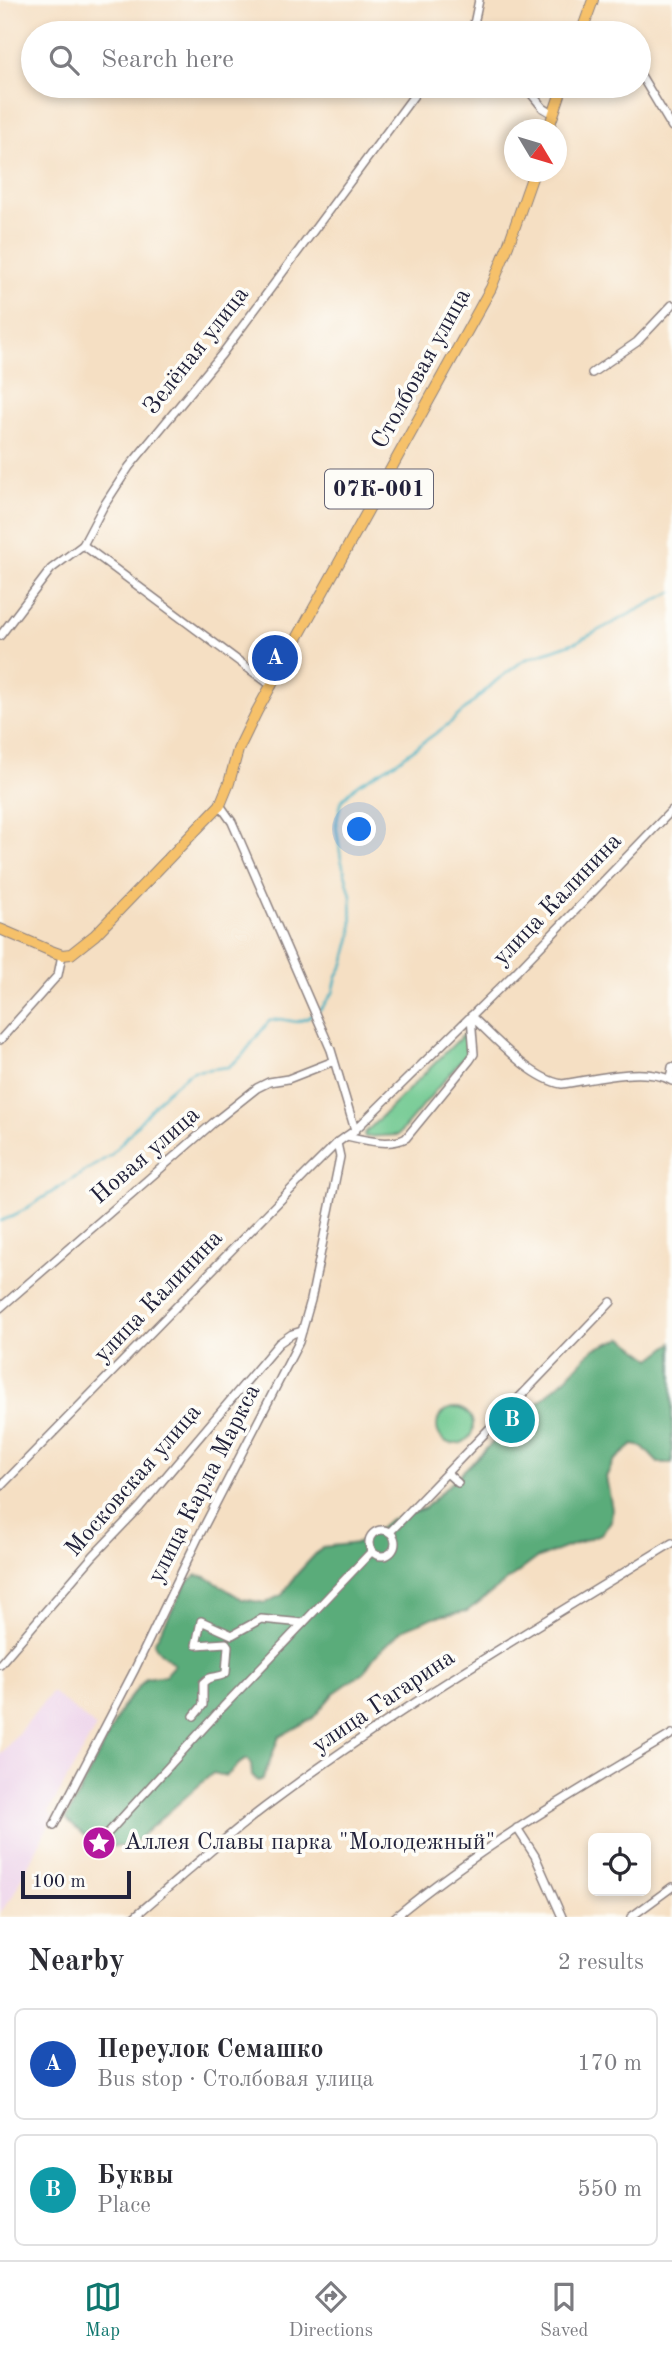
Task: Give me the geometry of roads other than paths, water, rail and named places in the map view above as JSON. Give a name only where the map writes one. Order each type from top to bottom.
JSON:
[{"type":"main road","points":[[586,21],[593,0]]},
{"type":"main road","points":[[551,119],[559,98]]},
{"type":"main road","name":"Столбовая улица","points":[[219,805],[229,783],[238,750],[491,288],[530,182]]},
{"type":"main road","name":"07К-001","points":[[62,955],[71,954],[95,935],[219,805]]},
{"type":"main road","points":[[0,929],[62,955]]},
{"type":"street","points":[[475,21],[479,0]]},
{"type":"street","points":[[651,92],[672,127]]},
{"type":"street","name":"Зелёная улица","points":[[0,636],[51,569],[83,545],[129,467],[222,354],[412,98]]},
{"type":"street","points":[[534,98],[542,108],[553,114]]},
{"type":"street","points":[[592,373],[637,342],[672,305]]},
{"type":"street","points":[[83,545],[272,686]]},
{"type":"street","points":[[219,805],[232,822],[319,1024],[334,1061],[355,1130]]},
{"type":"street","name":"улица Калинина","points":[[0,1488],[337,1143],[355,1130],[526,962],[672,810]]},
{"type":"street","points":[[0,1040],[58,975],[62,955]]},
{"type":"street","points":[[471,1016],[530,1069],[549,1082],[562,1084],[644,1073],[671,1080],[672,1067]]},
{"type":"street","points":[[347,1136],[398,1142],[406,1138],[474,1054],[471,1016]]},
{"type":"street","name":"Новая улица","points":[[0,1308],[257,1088],[334,1061]]},
{"type":"street","name":"улица Карла Маркса","points":[[54,1825],[134,1671],[302,1331],[311,1300],[340,1157],[337,1143]]},
{"type":"street","points":[[390,1532],[516,1395],[611,1302]]},
{"type":"street","name":"Московская улица","points":[[0,1664],[93,1556],[140,1507],[279,1342],[302,1331]]},
{"type":"street","points":[[447,1473],[458,1483]]},
{"type":"street","points":[[384,1530],[390,1532],[394,1537],[394,1550],[383,1556],[372,1551],[369,1541],[373,1533],[384,1530]]},
{"type":"street","name":"улица Гагарина","points":[[134,1917],[263,1808],[355,1743],[478,1662],[672,1544]]},
{"type":"street","points":[[97,1845],[372,1551]]},
{"type":"street","points":[[194,1716],[203,1705],[203,1683],[209,1677],[226,1673],[228,1663],[226,1643],[196,1644],[201,1621],[232,1635],[261,1619],[303,1623]]},
{"type":"street","points":[[395,1917],[431,1887],[517,1828],[672,1734]]},
{"type":"street","points":[[517,1828],[535,1856],[562,1917]]},
{"type":"street","points":[[631,1917],[672,1886]]},
{"type":"waterway","points":[[0,1221],[14,1216],[111,1155],[165,1093],[187,1075],[194,1071],[228,1067],[241,1057],[269,1021],[280,1019],[297,1022],[321,1009],[333,993],[352,933],[351,895],[341,859],[336,825],[341,801],[357,785],[396,762],[450,723],[497,680],[524,660],[576,642],[672,592]]},
{"type":"place","name":"Переулок Семашко","points":[[275,658]]},
{"type":"place","name":"Буквы","points":[[512,1420]]},
{"type":"place","name":"Аллея Славы парка \"Молодежный\"","points":[[99,1843]]}]
